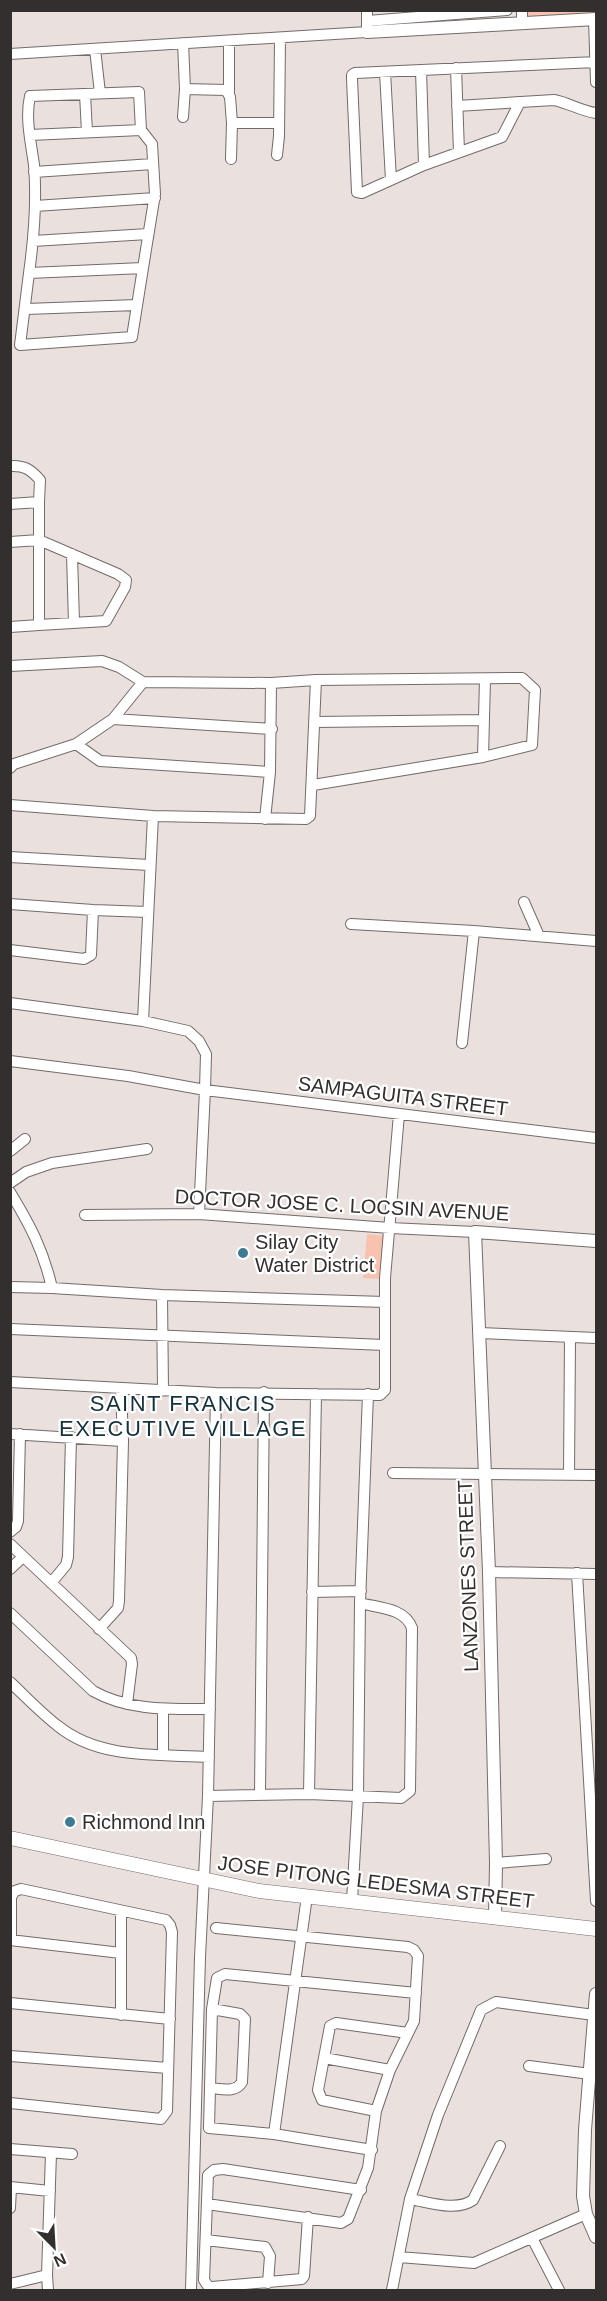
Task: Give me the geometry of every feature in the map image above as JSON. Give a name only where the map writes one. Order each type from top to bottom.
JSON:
[{"type":"main road","name":"JOSE PITONG LEDESMA STREET","points":[[10,1838],[259,1891],[597,1929]]},
{"type":"street","points":[[10,54],[280,38],[367,21],[507,10]]},
{"type":"street","points":[[367,21],[522,17],[595,19],[597,82]]},
{"type":"street","points":[[277,155],[280,38]]},
{"type":"street","points":[[229,40],[231,159]]},
{"type":"street","points":[[183,43],[185,89],[183,117]]},
{"type":"street","points":[[95,49],[100,93]]},
{"type":"street","points":[[520,102],[502,137],[424,165],[362,193],[359,194],[356,189],[352,75],[355,73],[596,62]]},
{"type":"street","points":[[456,68],[459,152]]},
{"type":"street","points":[[421,70],[424,165]]},
{"type":"street","points":[[385,72],[391,180]]},
{"type":"street","points":[[185,89],[226,90],[229,93]]},
{"type":"street","points":[[139,92],[141,130],[152,144],[155,198],[132,337],[20,345],[33,240],[34,172],[27,111],[30,96],[100,93],[139,92]]},
{"type":"street","points":[[85,94],[87,132]]},
{"type":"street","points":[[457,106],[556,100],[567,102],[583,111],[597,113]]},
{"type":"street","points":[[232,123],[279,123]]},
{"type":"street","points":[[30,135],[141,130]]},
{"type":"street","points":[[34,172],[153,164]]},
{"type":"street","points":[[34,206],[155,198]]},
{"type":"street","points":[[33,240],[148,234]]},
{"type":"street","points":[[30,273],[143,268]]},
{"type":"street","points":[[26,309],[137,305]]},
{"type":"street","points":[[10,466],[21,465],[31,470],[40,480],[39,625]]},
{"type":"street","points":[[10,504],[39,502]]},
{"type":"street","points":[[10,542],[39,540],[118,574],[126,580],[125,587],[106,621],[10,627]]},
{"type":"street","points":[[72,554],[74,623]]},
{"type":"street","points":[[10,666],[102,661],[120,667],[143,682],[522,678],[535,690],[532,745],[483,757],[313,785]]},
{"type":"street","points":[[483,757],[485,679]]},
{"type":"street","points":[[10,805],[153,816],[297,820],[310,816],[316,680]]},
{"type":"street","points":[[10,768],[14,764],[76,744],[113,719],[143,682]]},
{"type":"street","points":[[265,819],[272,729],[271,682]]},
{"type":"street","points":[[113,719],[272,729]]},
{"type":"street","points":[[315,722],[483,720]]},
{"type":"street","points":[[76,744],[100,761],[270,772]]},
{"type":"street","points":[[143,1021],[153,816]]},
{"type":"street","points":[[10,857],[149,865]]},
{"type":"street","points":[[524,902],[539,936]]},
{"type":"street","points":[[10,904],[148,912]]},
{"type":"street","points":[[10,950],[88,958],[91,955],[93,910]]},
{"type":"street","points":[[351,924],[597,941]]},
{"type":"street","points":[[462,1043],[474,931]]},
{"type":"street","points":[[10,1003],[143,1021],[188,1031],[200,1041],[206,1054],[199,1214]]},
{"type":"street","name":"SAMPAGUITA STREET","points":[[10,1061],[128,1076],[205,1090],[597,1138]]},
{"type":"street","points":[[10,1382],[216,1393],[380,1395],[385,1390],[385,1302],[399,1114]]},
{"type":"street","points":[[10,1151],[25,1139]]},
{"type":"street","points":[[10,1183],[32,1170],[52,1163],[147,1149]]},
{"type":"street","points":[[10,1192],[32,1228],[45,1257],[52,1288]]},
{"type":"street","name":"DOCTOR JOSE C. LOCSIN AVENUE","points":[[85,1215],[199,1214],[597,1241]]},
{"type":"street","name":"LANZONES STREET","points":[[475,1232],[489,1572],[496,1863],[495,1918]]},
{"type":"street","points":[[10,1287],[162,1295],[385,1302]]},
{"type":"street","points":[[162,1295],[163,1391]]},
{"type":"street","points":[[10,1329],[384,1345]]},
{"type":"street","points":[[480,1333],[597,1338]]},
{"type":"street","points":[[569,1474],[570,1337]]},
{"type":"street","points":[[99,1629],[118,1608],[119,1601],[123,1441],[121,1388]]},
{"type":"street","points":[[260,1794],[264,1392]]},
{"type":"street","points":[[190,2290],[200,1957],[208,1796],[216,1393]]},
{"type":"street","points":[[309,1794],[316,1394]]},
{"type":"street","points":[[352,1901],[358,1796],[360,1603],[368,1394]]},
{"type":"street","points":[[10,1532],[16,1527],[18,1521],[15,1434],[123,1441]]},
{"type":"street","points":[[51,1583],[66,1565],[68,1557],[71,1437]]},
{"type":"street","points":[[393,1473],[597,1475]]},
{"type":"street","points":[[10,1544],[131,1658],[127,1704]]},
{"type":"street","points":[[10,1569],[23,1557]]},
{"type":"street","points":[[489,1572],[597,1574]]},
{"type":"street","points":[[577,1574],[597,1901]]},
{"type":"street","points":[[312,1592],[361,1591]]},
{"type":"street","points":[[208,1796],[309,1794],[401,1798],[410,1791],[412,1628],[410,1622],[400,1612],[360,1603]]},
{"type":"street","points":[[10,1613],[93,1691],[127,1704],[163,1709],[210,1708]]},
{"type":"street","points":[[10,1682],[59,1727],[84,1742],[110,1751],[209,1757]]},
{"type":"street","points":[[163,1709],[163,1755]]},
{"type":"street","points":[[496,1863],[546,1859]]},
{"type":"street","points":[[10,2103],[161,2119],[167,2111],[170,1925],[166,1920],[21,1889],[15,1891],[11,1897],[11,1940],[121,1953]]},
{"type":"street","points":[[274,2134],[307,1896]]},
{"type":"street","points":[[121,1911],[121,2014]]},
{"type":"street","points":[[207,2204],[345,2222],[361,2190],[372,2150],[376,2111],[390,2070],[414,2021],[418,1956],[408,1947],[216,1929]]},
{"type":"street","points":[[209,2128],[212,2009],[217,1977],[220,1975],[294,1979],[416,1993]]},
{"type":"street","points":[[597,1994],[590,2074],[591,2131],[583,2196],[586,2214],[597,2237]]},
{"type":"street","points":[[392,2290],[410,2199],[438,2115],[481,2010],[496,2002],[594,2015]]},
{"type":"street","points":[[10,2003],[170,2019]]},
{"type":"street","points":[[210,2088],[234,2090],[240,2087],[245,2019],[240,2014],[212,2009]]},
{"type":"street","points":[[376,2111],[321,2100],[318,2090],[328,2030],[336,2023],[408,2033]]},
{"type":"street","points":[[10,2056],[168,2068]]},
{"type":"street","points":[[324,2058],[390,2070]]},
{"type":"street","points":[[529,2066],[590,2074]]},
{"type":"street","points":[[195,2126],[274,2134],[372,2150]]},
{"type":"street","points":[[410,2199],[458,2206],[466,2205],[473,2200],[500,2146]]},
{"type":"street","points":[[10,2149],[72,2154]]},
{"type":"street","points":[[48,2290],[51,2153]]},
{"type":"street","points":[[308,2217],[304,2276],[298,2281],[208,2286],[204,2280],[208,2175],[214,2170],[223,2169],[361,2190]]},
{"type":"street","points":[[10,2208],[11,2187],[50,2191]]},
{"type":"street","points":[[399,2257],[474,2263],[586,2214]]},
{"type":"street","points":[[532,2238],[559,2290]]},
{"type":"street","points":[[206,2240],[265,2247],[270,2256],[268,2283]]},
{"type":"street","points":[[10,2284],[47,2276]]},
{"type":"shaded area","points":[[526,11],[596,11],[596,17],[527,20]]},
{"type":"shaded area","points":[[367,1234],[387,1236],[383,1279],[363,1278]]},
{"type":"place","name":"Silay City Water District","points":[[243,1253]]},
{"type":"place","name":"Richmond Inn","points":[[70,1822]]},
{"type":"district","name":"SAINT FRANCIS EXECUTIVE VILLAGE","points":[[183,1416]]}]
